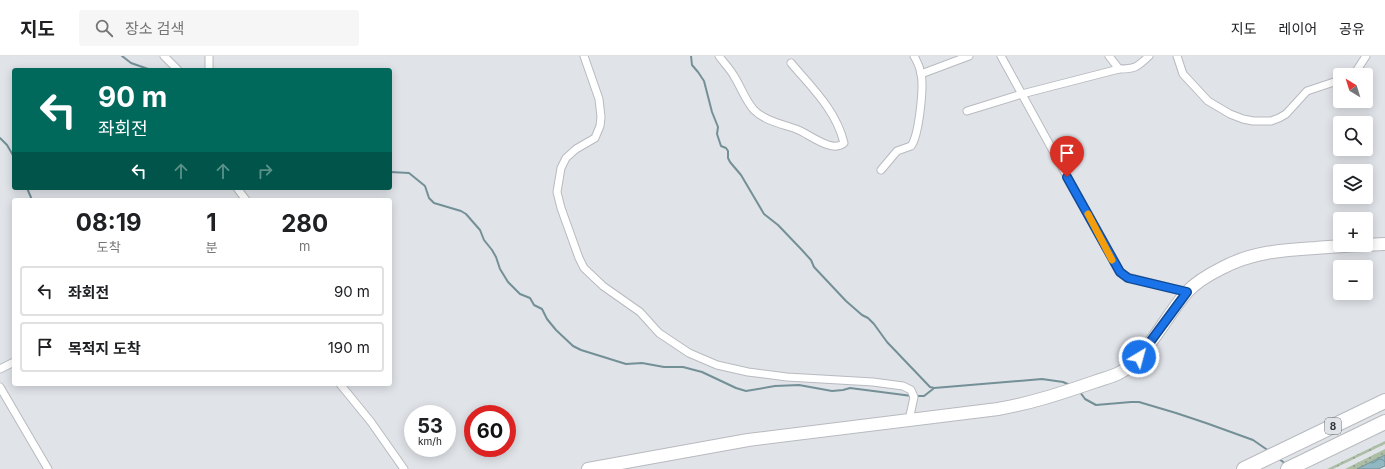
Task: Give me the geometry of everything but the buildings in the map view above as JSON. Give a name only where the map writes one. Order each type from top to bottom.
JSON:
[{"type":"highway","name":"8","points":[[1244,469],[1385,401]]},
{"type":"highway","name":"8","points":[[1293,466],[1385,422]]},
{"type":"main road","points":[[588,469],[748,440],[998,409],[1028,403],[1116,376],[1132,365],[1187,292],[1194,285],[1221,268],[1242,259],[1262,253],[1290,249],[1385,244]]},
{"type":"street","points":[[164,56],[176,68]]},
{"type":"street","points":[[209,56],[209,68]]},
{"type":"street","points":[[584,56],[599,99],[601,117],[600,126],[594,138],[576,149],[566,158],[561,168],[557,192],[561,208],[577,252],[588,272],[608,290],[640,312],[665,338],[694,355],[717,365],[748,372],[786,377],[873,382],[904,386],[911,390],[914,396],[909,420]]},
{"type":"street","points":[[719,56],[735,76],[750,105],[762,116],[798,130],[824,143],[840,146],[844,143],[832,114],[817,92],[791,63]]},
{"type":"street","points":[[881,170],[896,151],[908,148],[914,142],[920,114],[921,74],[914,56]]},
{"type":"street","points":[[921,74],[969,56]]},
{"type":"street","points":[[1001,56],[1120,272],[1128,278],[1187,292]]},
{"type":"street","points":[[1109,56],[1119,69]]},
{"type":"street","points":[[967,111],[1022,94],[1119,69],[1136,67],[1149,56]]},
{"type":"street","points":[[1177,56],[1183,74],[1208,102],[1230,114],[1252,121],[1271,121],[1279,118],[1286,114],[1307,91],[1333,82]]},
{"type":"street","points":[[1358,68],[1366,56]]},
{"type":"street","points":[[238,190],[244,198]]},
{"type":"street","points":[[0,369],[12,363]]},
{"type":"street","points":[[342,386],[371,422],[404,469]]},
{"type":"street","points":[[0,387],[48,469]]},
{"type":"green space","points":[[1385,441],[1385,444],[1333,469],[1327,469]]},
{"type":"green space","points":[[1385,449],[1385,455],[1357,469],[1345,469]]},
{"type":"water","points":[[1385,455],[1385,466],[1378,469],[1357,469]]},
{"type":"waterway","points":[[122,56],[131,63],[145,68]]},
{"type":"waterway","points":[[691,56],[692,65],[704,81],[712,112],[718,127],[717,134],[721,146],[726,148],[728,151],[728,158],[730,162],[741,175],[764,214],[778,225],[801,249],[811,260],[814,267],[846,301],[874,324],[887,342],[930,387],[934,388],[1042,379],[1063,382],[1070,385]]},
{"type":"waterway","points":[[0,138],[7,145],[12,154]]},
{"type":"waterway","points":[[392,172],[409,173],[425,186],[429,198],[434,203],[461,211],[466,214],[480,230],[484,240],[496,257],[500,269],[508,282],[520,294],[530,298],[534,305],[542,309],[547,319],[556,330],[573,346],[581,350],[626,364],[642,363],[664,367],[683,367],[702,372],[736,388],[746,391],[775,386],[799,385],[832,391],[850,388],[912,396]]},
{"type":"waterway","points":[[28,190],[31,198]]},
{"type":"waterway","points":[[916,396],[924,396],[933,389]]},
{"type":"waterway","points":[[1080,392],[1085,399],[1096,405],[1139,402],[1176,413],[1253,440],[1269,451]]},
{"type":"waterway","points":[[1279,459],[1286,464]]},
{"type":"slow traffic","points":[[1088,214],[1112,260]]},
{"type":"route","points":[[1067,177],[1116,268],[1123,275],[1143,282],[1187,292],[1139,357]]}]
